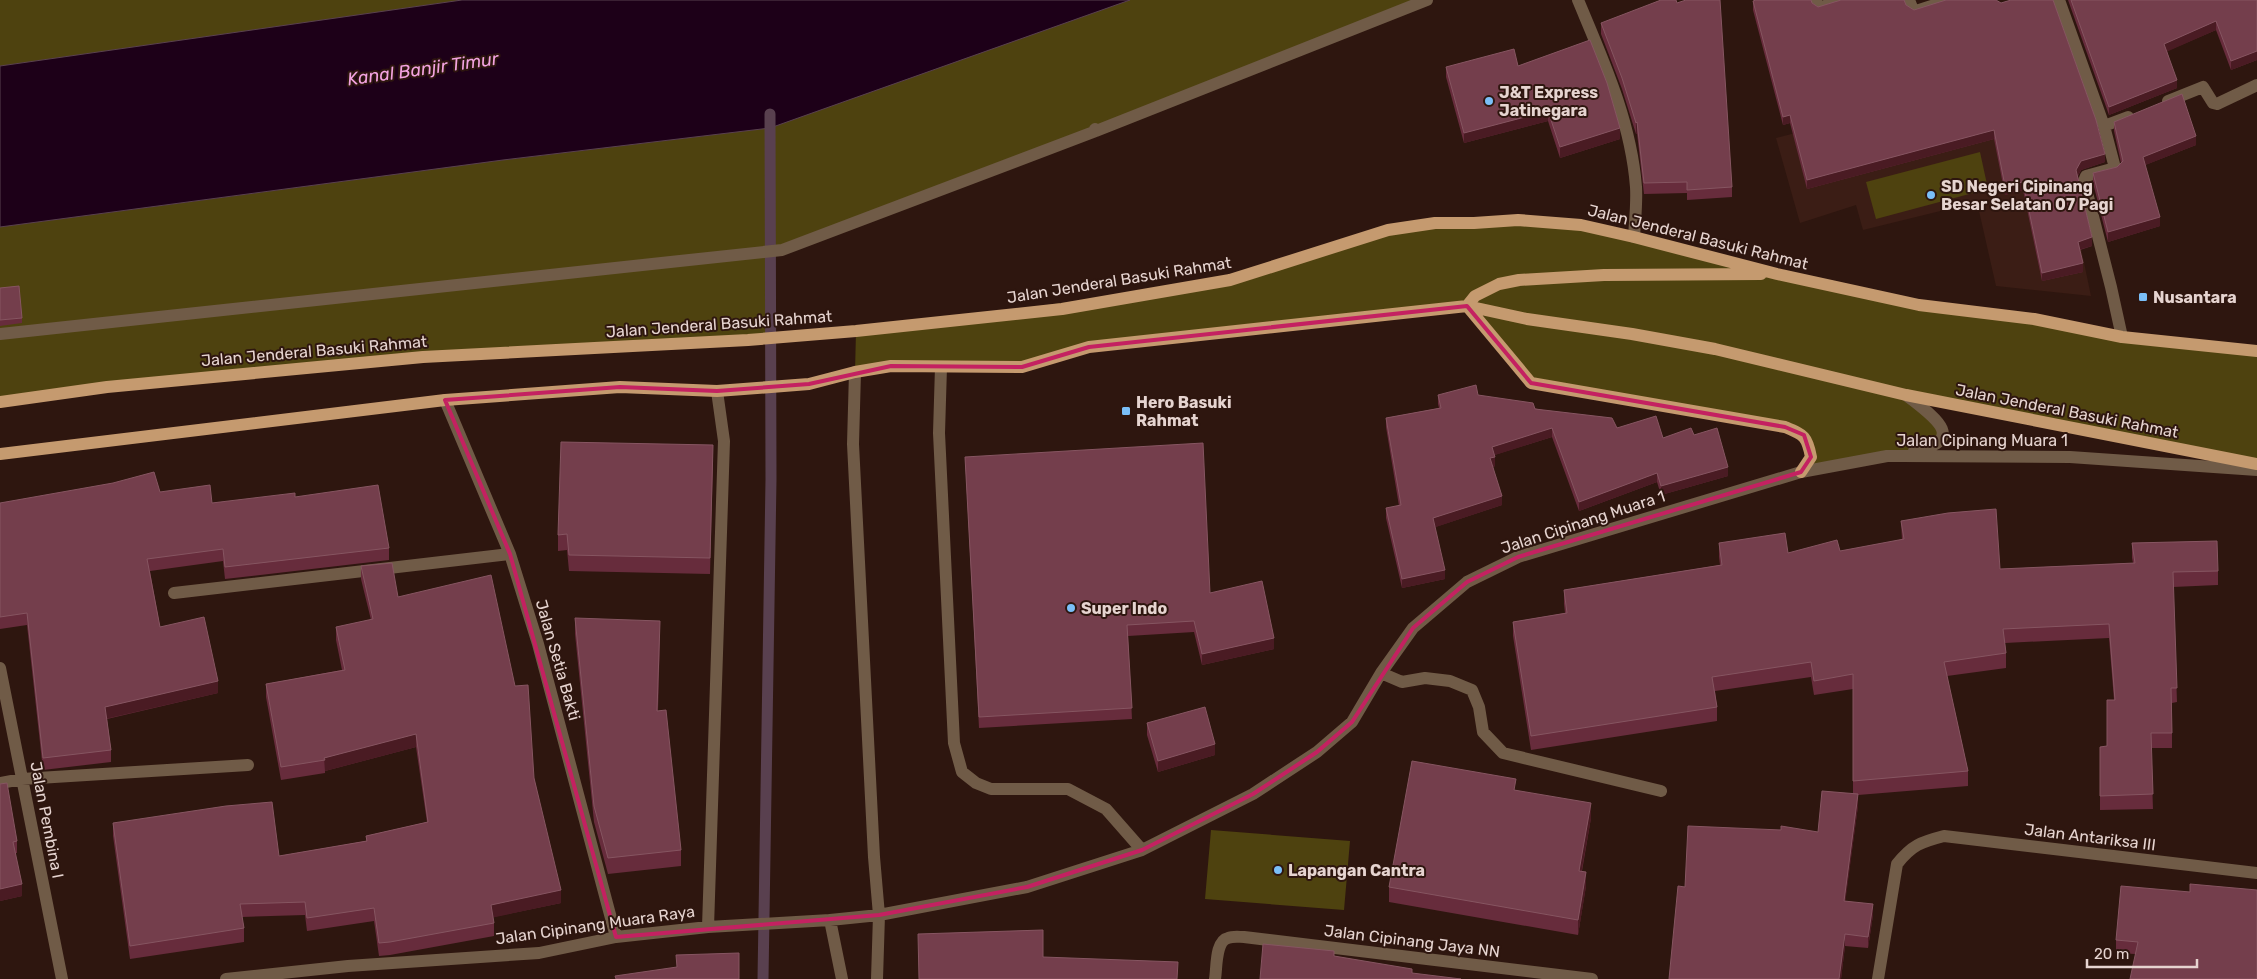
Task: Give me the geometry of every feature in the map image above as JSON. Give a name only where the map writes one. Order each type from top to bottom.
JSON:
[{"type":"main road","name":"Jalan Jenderal Basuki Rahmat","points":[[0,402],[107,387],[423,357],[748,340],[1062,309],[1230,280],[1388,230],[1435,223],[1518,220],[1580,225],[1777,274],[1919,305],[2034,319],[2122,337],[2257,351]]},
{"type":"main road","points":[[1777,274],[1604,275],[1518,280],[1493,286],[1475,296],[1467,306],[1531,383],[1785,427],[1804,435],[1809,445],[1811,457],[1801,472]]},
{"type":"main road","name":"Jalan Jenderal Basuki Rahmat","points":[[0,454],[444,400],[620,387],[717,391],[757,388],[808,384],[855,372],[891,366],[1022,367],[1089,347],[1467,306],[1527,319],[1715,348],[1906,395],[2257,464]]},
{"type":"street","points":[[0,334],[782,250],[1096,130],[1427,0]]},
{"type":"street","points":[[1578,0],[1616,93],[1628,142],[1636,187],[1634,237]]},
{"type":"street","points":[[1815,0],[1819,8],[1842,0]]},
{"type":"street","points":[[1908,0],[1913,10],[1916,11],[1950,0]]},
{"type":"street","points":[[2059,0],[2104,126],[2115,168],[2086,176],[2084,181],[2122,337]]},
{"type":"street","points":[[2156,106],[2203,87],[2213,103],[2217,104],[2257,85]]},
{"type":"street","points":[[2104,126],[2139,112]]},
{"type":"street","points":[[941,367],[939,433],[954,743],[962,772],[976,783],[991,789],[1068,789],[1106,809],[1142,850]]},
{"type":"street","points":[[855,372],[853,444],[873,838],[879,915],[877,979]]},
{"type":"street","points":[[708,927],[724,441],[717,391]]},
{"type":"street","points":[[1887,456],[1930,448],[1938,443],[1942,436],[1940,423],[1906,395]]},
{"type":"street","name":"Jalan Setia Bakti","points":[[444,400],[510,554],[538,644],[616,937]]},
{"type":"street","name":"Jalan Cipinang Muara 1","points":[[879,915],[1027,887],[1142,850],[1253,794],[1317,752],[1352,722],[1381,673],[1414,628],[1467,582],[1518,557],[1801,472],[1887,456],[2070,457],[2257,470]]},
{"type":"street","points":[[174,594],[510,554]]},
{"type":"street","name":"Jalan Pembina I","points":[[0,668],[62,979]]},
{"type":"street","points":[[1381,673],[1402,682],[1425,678],[1450,681],[1472,690],[1479,707],[1483,732],[1503,754],[1661,791]]},
{"type":"street","points":[[0,783],[22,779],[248,765]]},
{"type":"street","name":"Jalan Antariksa III","points":[[1878,979],[1897,864],[1906,852],[1919,842],[1944,836],[2257,873]]},
{"type":"street","name":"Jalan Cipinang Muara Raya","points":[[226,979],[348,966],[539,953],[616,937],[708,927],[830,920],[879,915]]},
{"type":"street","points":[[830,920],[842,979]]},
{"type":"street","name":"Jalan Cipinang Jaya NN","points":[[1216,979],[1219,948],[1223,940],[1229,937],[1592,979]]},
{"type":"highlighted area","points":[[1467,306],[1531,383],[1785,427],[1804,435],[1811,457],[1801,472],[1518,557],[1467,582],[1413,628],[1352,722],[1317,752],[1253,794],[1142,850],[1027,887],[879,915],[616,937],[510,554],[445,400],[620,387],[717,391],[809,384],[891,366],[1022,367],[1089,347]]},
{"type":"shaded area","points":[[0,0],[1427,0],[782,250],[0,334]]},
{"type":"shaded area","name":"SD Negeri Cipinang Besar Selatan 07 Pagi","points":[[1982,85],[2067,181],[2091,296],[1996,286],[1977,202],[1863,230],[1856,205],[1800,223],[1776,138]]},
{"type":"shaded area","points":[[1980,152],[1988,189],[1876,219],[1866,182]]},
{"type":"shaded area","points":[[1552,222],[1919,305],[2257,350],[2257,464],[1908,396],[1942,428],[1930,447],[1801,472],[1811,457],[1804,435],[1531,383],[1467,306],[1089,347],[1022,367],[855,372],[856,331],[1230,280],[1388,230]]},
{"type":"shaded area","points":[[770,255],[770,337],[423,357],[0,402],[0,335]]},
{"type":"shaded area","name":"Lapangan Cantra","points":[[1211,830],[1350,841],[1344,910],[1205,899]]},
{"type":"water","name":"Kanal Banjir Timur","points":[[462,0],[1130,0],[770,128],[503,160],[0,227],[0,66]]},
{"type":"building","points":[[1661,0],[1676,0],[1677,3],[1686,0],[1720,0],[1732,187],[1687,190],[1687,182],[1644,183],[1637,122],[1601,23]]},
{"type":"building","points":[[1811,0],[1818,7],[1841,0],[1904,0],[1906,5],[1914,10],[1946,0],[1996,0],[2001,3],[2011,0],[2053,0],[2096,120],[2105,154],[2081,161],[2076,170],[2092,237],[2078,242],[2083,263],[2042,273],[2023,182],[2005,186],[1994,130],[1807,180],[1790,115],[1783,117],[1753,1]]},
{"type":"building","points":[[2071,0],[2257,0],[2257,51],[2231,61],[2216,21],[2164,44],[2177,80],[2109,107]]},
{"type":"building","points":[[1590,40],[1607,83],[1620,128],[1560,147],[1548,111],[1464,133],[1446,67],[1514,49],[1518,66]]},
{"type":"building","points":[[2182,94],[2196,136],[2143,157],[2160,217],[2108,232],[2093,173],[2117,167],[2123,161],[2114,122]]},
{"type":"building","points":[[19,286],[22,318],[0,320],[0,288]]},
{"type":"building","points":[[1476,385],[1478,395],[1533,403],[1535,409],[1612,418],[1617,428],[1656,416],[1663,438],[1691,428],[1694,435],[1717,428],[1728,467],[1661,486],[1657,473],[1579,502],[1552,428],[1492,447],[1495,457],[1490,458],[1502,496],[1433,518],[1445,570],[1402,579],[1386,508],[1401,505],[1386,418],[1441,408],[1438,395]]},
{"type":"building","points":[[561,442],[713,445],[710,558],[569,555],[567,534],[558,535]]},
{"type":"building","name":"Super Indo","points":[[1203,443],[1210,593],[1262,581],[1274,638],[1202,654],[1194,621],[1127,625],[1132,708],[979,717],[965,457]]},
{"type":"building","points":[[154,472],[160,492],[210,485],[212,503],[295,493],[295,497],[378,485],[389,548],[225,567],[223,549],[147,559],[160,627],[204,617],[218,681],[105,707],[111,750],[43,758],[27,613],[0,617],[0,503],[113,483]]},
{"type":"building","points":[[1996,509],[2000,569],[2135,563],[2132,543],[2217,541],[2218,571],[2173,572],[2177,688],[2171,688],[2172,733],[2151,733],[2153,794],[2100,796],[2100,747],[2107,746],[2107,700],[2115,700],[2109,624],[2003,629],[2006,653],[1944,662],[1968,771],[1853,781],[1853,674],[1814,681],[1811,662],[1712,677],[1717,707],[1531,736],[1513,622],[1567,613],[1564,590],[1722,565],[1719,543],[1785,533],[1788,553],[1837,540],[1840,551],[1904,539],[1901,521],[1948,513]]},
{"type":"building","points":[[392,563],[398,597],[491,575],[515,686],[528,685],[534,778],[561,890],[491,905],[494,923],[390,942],[379,943],[374,908],[307,918],[305,902],[240,904],[244,928],[130,946],[113,823],[226,806],[272,802],[279,856],[367,841],[366,836],[428,822],[416,734],[324,758],[325,760],[281,767],[266,684],[345,670],[336,627],[373,619],[361,566]]},
{"type":"building","points":[[575,618],[660,621],[657,711],[666,710],[681,850],[608,858],[594,806]]},
{"type":"building","points":[[1205,707],[1215,744],[1158,761],[1147,723]]},
{"type":"building","points":[[1412,761],[1516,779],[1514,790],[1591,803],[1579,871],[1586,872],[1578,920],[1389,887]]},
{"type":"building","points":[[7,783],[17,841],[13,842],[22,884],[0,889],[0,784]]},
{"type":"building","points":[[1822,791],[1858,794],[1844,901],[1873,904],[1868,937],[1845,934],[1839,979],[1669,979],[1678,886],[1685,887],[1688,826],[1781,830],[1781,826],[1818,832]]},
{"type":"building","points":[[2190,884],[2257,890],[2257,979],[2130,979],[2138,942],[2116,940],[2121,886],[2190,892]]},
{"type":"building","points":[[1043,930],[1043,957],[1178,962],[1177,979],[919,979],[918,934]]},
{"type":"building","points":[[1263,944],[1334,951],[1334,956],[1412,969],[1412,973],[1461,979],[1260,979]]},
{"type":"building","points":[[739,953],[739,979],[616,979],[615,976],[677,967],[676,955]]},
{"type":"waterway","points":[[763,979],[771,479],[770,114]]},
{"type":"place","name":"J&T Express Jatinegara","points":[[1489,101]]},
{"type":"place","name":"SD Negeri Cipinang Besar Selatan 07 Pagi","points":[[1931,195]]},
{"type":"place","name":"Nusantara","points":[[2143,297]]},
{"type":"place","name":"Hero Basuki Rahmat","points":[[1126,411]]},
{"type":"place","name":"Super Indo","points":[[1071,608]]},
{"type":"place","name":"Lapangan Cantra","points":[[1278,870]]}]
